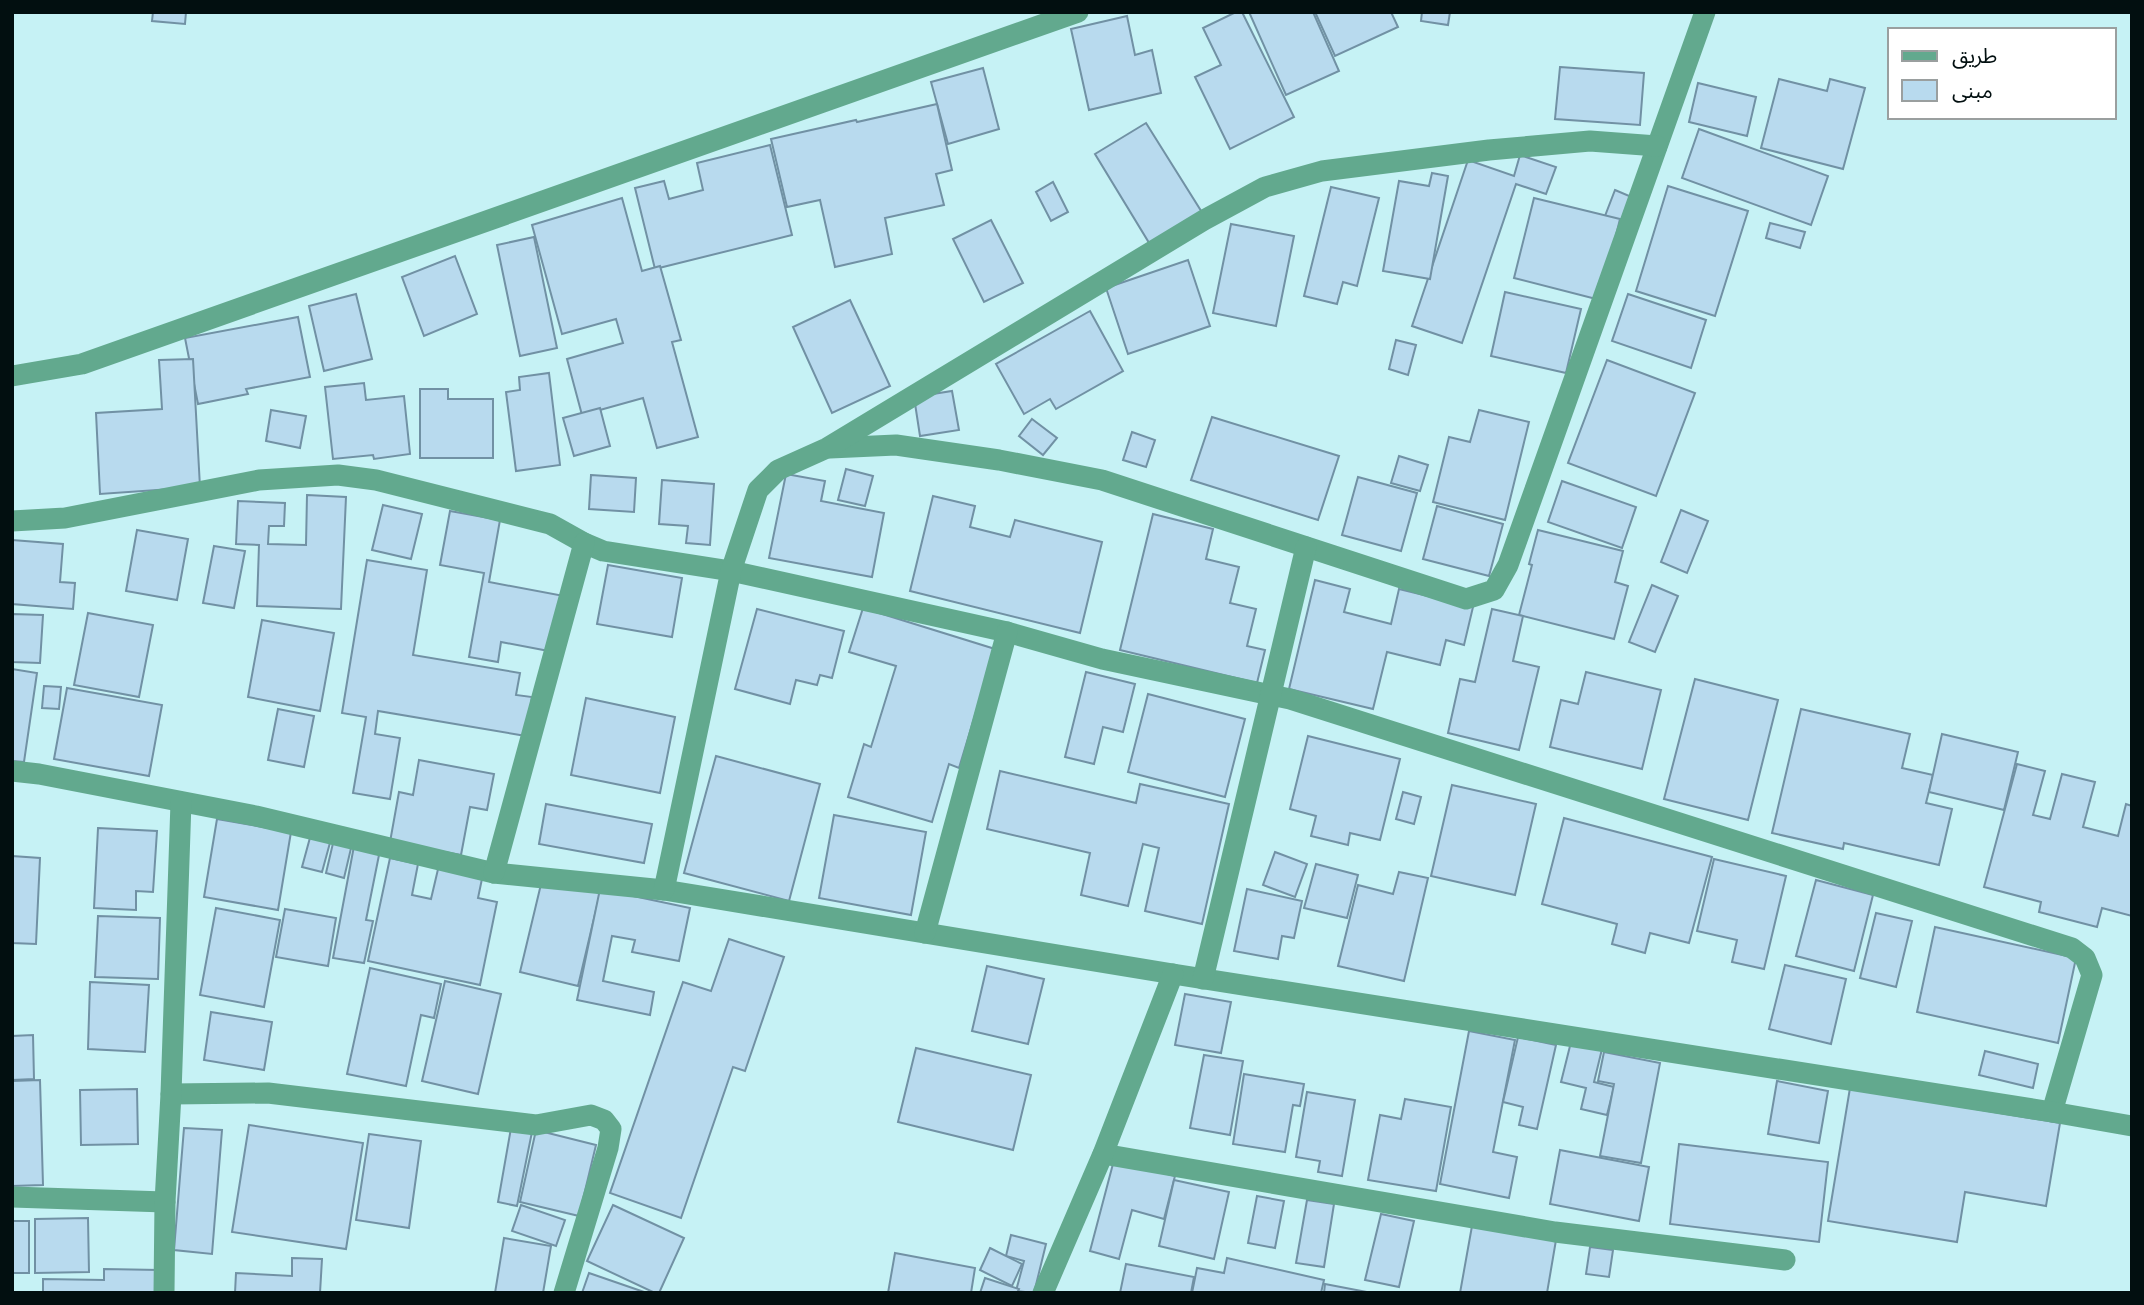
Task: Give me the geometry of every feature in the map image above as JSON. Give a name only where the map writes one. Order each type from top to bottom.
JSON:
[{"type":"street","points":[[12,376],[82,364],[1078,12]]},
{"type":"street","points":[[827,448],[897,446],[999,460],[1102,480],[1466,599],[1493,590],[1508,565],[1705,12]]},
{"type":"street","points":[[664,890],[731,570],[758,490],[778,470],[827,448],[1204,220],[1265,187],[1322,171],[1489,150],[1590,141],[1657,146]]},
{"type":"street","points":[[12,521],[65,518],[259,480],[338,475],[376,480],[550,524],[603,551],[731,570],[1006,632],[1102,659],[1290,699],[2073,948],[2085,958],[2092,975],[2052,1112]]},
{"type":"street","points":[[494,873],[584,543]]},
{"type":"street","points":[[1203,979],[1306,547]]},
{"type":"street","points":[[925,933],[1006,632]]},
{"type":"street","points":[[12,771],[40,774],[256,816],[494,873],[664,890],[1203,979],[2132,1126]]},
{"type":"street","points":[[164,1293],[165,1202],[181,802]]},
{"type":"street","points":[[1043,1293],[1104,1154],[1173,974]]},
{"type":"street","points":[[171,1094],[268,1093],[536,1125],[592,1115],[604,1119],[611,1129],[608,1148],[564,1293]]},
{"type":"street","points":[[1104,1154],[1555,1232],[1785,1260]]},
{"type":"street","points":[[12,1197],[165,1202]]},
{"type":"building","points":[[153,12],[186,12],[185,24],[152,21]]},
{"type":"building","points":[[1236,12],[1242,12],[1294,117],[1230,149],[1195,77],[1221,65],[1203,28]]},
{"type":"building","points":[[1249,12],[1313,12],[1339,71],[1286,95]]},
{"type":"building","points":[[1315,12],[1391,12],[1398,27],[1335,56]]},
{"type":"building","points":[[1422,12],[1450,12],[1448,25],[1421,21]]},
{"type":"building","points":[[1127,16],[1135,55],[1152,50],[1161,93],[1089,110],[1071,29]]},
{"type":"building","points":[[1560,67],[1644,73],[1640,125],[1555,119]]},
{"type":"building","points":[[983,68],[999,129],[948,144],[931,82]]},
{"type":"building","points":[[1779,79],[1827,91],[1830,79],[1865,88],[1843,169],[1761,148]]},
{"type":"building","points":[[1698,83],[1756,97],[1747,136],[1689,122]]},
{"type":"building","points":[[937,104],[952,170],[936,174],[944,205],[885,218],[892,254],[835,267],[820,200],[787,207],[771,139]]},
{"type":"building","points":[[1146,123],[1203,214],[1151,246],[1095,154]]},
{"type":"building","points":[[1699,129],[1828,176],[1811,225],[1682,178]]},
{"type":"building","points":[[770,145],[792,235],[655,269],[635,188],[664,181],[669,199],[703,190],[697,163]]},
{"type":"building","points":[[1520,155],[1556,167],[1546,194],[1516,184],[1462,343],[1412,326],[1468,160],[1514,176]]},
{"type":"building","points":[[1432,173],[1448,176],[1430,279],[1383,271],[1399,181],[1429,186]]},
{"type":"building","points":[[1053,182],[1068,212],[1051,221],[1036,192]]},
{"type":"building","points":[[1668,186],[1748,211],[1715,316],[1636,291]]},
{"type":"building","points":[[1331,187],[1379,198],[1357,286],[1343,282],[1337,304],[1304,296]]},
{"type":"building","points":[[1615,190],[1634,198],[1624,224],[1605,216]]},
{"type":"building","points":[[622,198],[642,271],[660,266],[681,340],[672,342],[698,437],[657,448],[643,398],[582,415],[567,359],[623,343],[616,319],[562,334],[532,225]]},
{"type":"building","points":[[1534,198],[1620,219],[1600,300],[1514,278]]},
{"type":"building","points":[[991,220],[1023,283],[984,302],[953,239]]},
{"type":"building","points":[[1770,223],[1805,232],[1800,248],[1766,238]]},
{"type":"building","points":[[1231,224],[1294,236],[1276,326],[1213,313]]},
{"type":"building","points":[[534,237],[557,348],[520,356],[497,245]]},
{"type":"building","points":[[455,256],[477,314],[424,336],[402,277]]},
{"type":"building","points":[[1188,260],[1210,326],[1128,354],[1106,288]]},
{"type":"building","points":[[1505,292],[1581,309],[1566,373],[1491,356]]},
{"type":"building","points":[[356,294],[372,359],[324,371],[309,306]]},
{"type":"building","points":[[1628,294],[1706,320],[1691,368],[1612,341]]},
{"type":"building","points":[[850,300],[890,386],[832,413],[793,327]]},
{"type":"building","points":[[1090,311],[1123,371],[1056,409],[1050,399],[1024,414],[996,364]]},
{"type":"building","points":[[298,317],[310,377],[246,389],[248,394],[198,404],[185,338]]},
{"type":"building","points":[[1396,340],[1416,345],[1408,375],[1389,369]]},
{"type":"building","points":[[193,359],[200,487],[100,494],[96,413],[162,409],[159,360]]},
{"type":"building","points":[[1607,360],[1695,393],[1656,496],[1568,463]]},
{"type":"building","points":[[549,373],[560,465],[516,471],[506,392],[520,390],[519,377]]},
{"type":"building","points":[[364,383],[366,400],[404,396],[410,454],[374,459],[373,455],[333,459],[325,387]]},
{"type":"building","points":[[420,389],[448,389],[448,399],[493,399],[493,458],[420,458]]},
{"type":"building","points":[[952,391],[959,430],[920,436],[914,397]]},
{"type":"building","points":[[600,408],[610,446],[574,456],[563,418]]},
{"type":"building","points":[[271,410],[306,416],[300,448],[266,441]]},
{"type":"building","points":[[1479,410],[1529,422],[1505,520],[1433,502],[1449,437],[1470,442]]},
{"type":"building","points":[[1212,417],[1339,456],[1318,520],[1191,480]]},
{"type":"building","points":[[1032,419],[1057,438],[1043,455],[1019,436]]},
{"type":"building","points":[[1132,432],[1155,440],[1146,467],[1123,460]]},
{"type":"building","points":[[1399,456],[1428,465],[1420,491],[1391,483]]},
{"type":"building","points":[[846,469],[873,476],[865,506],[838,500]]},
{"type":"building","points":[[786,474],[825,481],[821,501],[884,513],[872,577],[769,558]]},
{"type":"building","points":[[591,475],[636,478],[634,512],[589,509]]},
{"type":"building","points":[[1358,477],[1417,493],[1401,551],[1342,535]]},
{"type":"building","points":[[662,480],[714,484],[710,545],[686,543],[688,526],[659,524]]},
{"type":"building","points":[[1562,481],[1636,507],[1622,548],[1548,522]]},
{"type":"building","points":[[307,495],[346,497],[341,609],[257,606],[259,545],[236,544],[238,501],[285,503],[284,526],[269,526],[268,544],[306,545]]},
{"type":"building","points":[[933,496],[975,506],[970,527],[1010,537],[1015,520],[1102,542],[1080,633],[910,591]]},
{"type":"building","points":[[383,505],[422,514],[411,559],[372,550]]},
{"type":"building","points":[[1437,506],[1503,524],[1489,576],[1423,559]]},
{"type":"building","points":[[1681,510],[1708,521],[1687,573],[1661,562]]},
{"type":"building","points":[[450,511],[500,520],[489,582],[564,596],[554,652],[501,642],[498,662],[469,657],[484,573],[440,565]]},
{"type":"building","points":[[1153,514],[1213,529],[1206,559],[1239,567],[1230,603],[1256,609],[1247,646],[1265,650],[1257,683],[1120,650]]},
{"type":"building","points":[[137,530],[188,539],[177,600],[126,591]]},
{"type":"building","points":[[1538,530],[1623,551],[1615,582],[1628,586],[1614,639],[1519,615]]},
{"type":"building","points":[[12,540],[63,544],[60,582],[75,583],[73,609],[12,604]]},
{"type":"building","points":[[214,546],[245,551],[234,608],[203,603]]},
{"type":"building","points":[[367,560],[427,570],[413,655],[520,673],[516,695],[532,697],[526,736],[378,711],[375,734],[400,738],[390,799],[353,793],[366,717],[342,713]]},
{"type":"building","points":[[608,565],[682,578],[672,637],[597,624]]},
{"type":"building","points":[[1315,580],[1350,589],[1344,612],[1391,624],[1399,589],[1473,607],[1464,645],[1446,640],[1440,665],[1387,652],[1373,709],[1289,689]]},
{"type":"building","points":[[1652,585],[1678,596],[1655,652],[1629,642]]},
{"type":"building","points":[[863,608],[995,649],[959,768],[949,764],[932,822],[848,797],[864,744],[871,747],[896,666],[849,652]]},
{"type":"building","points":[[757,609],[844,631],[832,678],[820,675],[817,685],[796,680],[790,704],[735,689]]},
{"type":"building","points":[[1492,609],[1523,616],[1513,661],[1539,667],[1519,750],[1448,733],[1460,679],[1475,682]]},
{"type":"building","points":[[88,613],[153,625],[139,697],[74,685]]},
{"type":"building","points":[[12,614],[43,615],[40,663],[12,662]]},
{"type":"building","points":[[262,620],[334,633],[320,711],[248,697]]},
{"type":"building","points":[[12,669],[37,673],[24,762],[12,761]]},
{"type":"building","points":[[1086,672],[1135,684],[1123,732],[1103,727],[1094,764],[1065,757]]},
{"type":"building","points":[[1586,672],[1661,690],[1642,769],[1550,747],[1561,700],[1578,704]]},
{"type":"building","points":[[1695,679],[1778,700],[1748,820],[1664,799]]},
{"type":"building","points":[[44,686],[61,687],[59,709],[42,708]]},
{"type":"building","points":[[67,688],[162,705],[149,776],[54,759]]},
{"type":"building","points":[[1148,694],[1245,719],[1225,797],[1128,772]]},
{"type":"building","points":[[586,698],[675,717],[660,793],[571,775]]},
{"type":"building","points":[[278,709],[314,716],[304,767],[268,760]]},
{"type":"building","points":[[1801,709],[1910,734],[1902,768],[1933,775],[1926,803],[1952,809],[1939,865],[1844,843],[1843,849],[1772,833]]},
{"type":"building","points":[[1942,734],[2018,752],[2004,810],[1929,792]]},
{"type":"building","points":[[1308,736],[1400,759],[1380,840],[1350,833],[1348,845],[1311,836],[1316,816],[1290,809]]},
{"type":"building","points":[[716,756],[820,784],[789,901],[684,873]]},
{"type":"building","points":[[419,760],[494,774],[487,810],[470,807],[461,855],[390,842],[399,792],[413,795]]},
{"type":"building","points":[[2017,764],[2045,771],[2033,815],[2050,819],[2062,774],[2095,782],[2083,827],[2118,836],[2126,804],[2132,806],[2132,916],[2102,908],[2097,927],[2039,912],[2041,902],[1984,887]]},
{"type":"building","points":[[1000,771],[1136,803],[1140,784],[1229,804],[1202,924],[1145,911],[1159,848],[1143,844],[1128,906],[1081,895],[1090,853],[987,829]]},
{"type":"building","points":[[1452,785],[1536,804],[1515,895],[1431,876]]},
{"type":"building","points":[[1403,792],[1421,797],[1414,824],[1396,819]]},
{"type":"building","points":[[546,804],[652,824],[644,863],[539,844]]},
{"type":"building","points":[[834,815],[926,832],[911,915],[819,898]]},
{"type":"building","points":[[1564,818],[1712,857],[1689,943],[1650,933],[1645,953],[1612,944],[1617,924],[1542,904]]},
{"type":"building","points":[[217,819],[291,832],[278,910],[204,897]]},
{"type":"building","points":[[98,828],[157,831],[153,892],[136,891],[136,910],[94,908]]},
{"type":"building","points":[[311,834],[331,839],[322,872],[302,867]]},
{"type":"building","points":[[334,839],[352,844],[344,878],[326,873]]},
{"type":"building","points":[[354,846],[380,850],[366,920],[373,921],[364,963],[333,958]]},
{"type":"building","points":[[1275,852],[1307,864],[1295,897],[1263,885]]},
{"type":"building","points":[[12,856],[40,858],[36,944],[12,943]]},
{"type":"building","points":[[390,858],[418,864],[412,895],[431,899],[439,865],[483,874],[478,898],[497,902],[480,985],[368,961]]},
{"type":"building","points":[[1714,859],[1786,876],[1764,969],[1732,962],[1737,940],[1697,931]]},
{"type":"building","points":[[1316,864],[1358,875],[1347,918],[1304,908]]},
{"type":"building","points":[[1399,872],[1428,878],[1404,981],[1338,966],[1358,885],[1393,894]]},
{"type":"building","points":[[542,880],[600,893],[578,986],[520,972]]},
{"type":"building","points":[[1816,880],[1873,895],[1854,971],[1796,956]]},
{"type":"building","points":[[600,889],[690,908],[679,961],[632,952],[635,940],[612,936],[603,981],[654,992],[650,1015],[577,1000]]},
{"type":"building","points":[[1247,889],[1302,901],[1294,938],[1282,936],[1278,959],[1234,951]]},
{"type":"building","points":[[216,908],[280,920],[264,1007],[200,995]]},
{"type":"building","points":[[285,909],[336,918],[328,966],[276,957]]},
{"type":"building","points":[[1876,913],[1912,921],[1896,987],[1860,978]]},
{"type":"building","points":[[98,916],[160,918],[158,979],[95,977]]},
{"type":"building","points":[[1935,927],[2076,958],[2058,1043],[1917,1012]]},
{"type":"building","points":[[729,939],[784,957],[745,1071],[733,1067],[681,1218],[610,1193],[683,982],[711,991]]},
{"type":"building","points":[[1785,965],[1846,979],[1831,1044],[1769,1029]]},
{"type":"building","points":[[987,966],[1044,979],[1028,1044],[972,1031]]},
{"type":"building","points":[[370,968],[441,984],[434,1018],[421,1015],[406,1086],[347,1074]]},
{"type":"building","points":[[445,981],[501,994],[478,1094],[422,1081]]},
{"type":"building","points":[[90,982],[149,985],[145,1052],[88,1049]]},
{"type":"building","points":[[1185,994],[1231,1002],[1221,1053],[1175,1045]]},
{"type":"building","points":[[211,1012],[272,1022],[264,1070],[204,1060]]},
{"type":"building","points":[[1469,1031],[1515,1040],[1493,1152],[1517,1157],[1509,1198],[1440,1184]]},
{"type":"building","points":[[33,1035],[34,1079],[12,1080],[12,1036]]},
{"type":"building","points":[[1518,1037],[1556,1045],[1537,1129],[1519,1125],[1523,1107],[1503,1102]]},
{"type":"building","points":[[1571,1042],[1602,1049],[1594,1082],[1614,1087],[1607,1115],[1581,1109],[1586,1088],[1561,1082]]},
{"type":"building","points":[[916,1048],[1031,1075],[1013,1150],[898,1122]]},
{"type":"building","points":[[1985,1051],[2038,1064],[2033,1088],[1979,1075]]},
{"type":"building","points":[[1604,1052],[1660,1063],[1641,1163],[1600,1156],[1614,1084],[1598,1081]]},
{"type":"building","points":[[1204,1055],[1243,1061],[1230,1135],[1190,1128]]},
{"type":"building","points":[[1244,1074],[1304,1084],[1300,1106],[1293,1105],[1285,1152],[1233,1144]]},
{"type":"building","points":[[40,1080],[43,1185],[12,1186],[12,1081]]},
{"type":"building","points":[[1777,1081],[1828,1091],[1819,1143],[1768,1134]]},
{"type":"building","points":[[1850,1088],[2060,1123],[2046,1206],[1965,1192],[1957,1242],[1828,1221]]},
{"type":"building","points":[[137,1089],[138,1144],[81,1145],[80,1090]]},
{"type":"building","points":[[1307,1092],[1355,1100],[1342,1176],[1318,1172],[1320,1161],[1296,1157]]},
{"type":"building","points":[[1405,1099],[1451,1107],[1436,1191],[1368,1180],[1380,1115],[1401,1119]]},
{"type":"building","points":[[249,1125],[363,1143],[346,1249],[232,1232]]},
{"type":"building","points":[[184,1128],[222,1130],[212,1254],[174,1250]]},
{"type":"building","points":[[511,1128],[532,1132],[517,1206],[498,1202]]},
{"type":"building","points":[[536,1130],[596,1145],[579,1216],[520,1202]]},
{"type":"building","points":[[369,1134],[421,1141],[409,1228],[356,1220]]},
{"type":"building","points":[[1679,1144],[1828,1162],[1819,1242],[1670,1224]]},
{"type":"building","points":[[1560,1150],[1649,1167],[1639,1221],[1550,1204]]},
{"type":"building","points":[[1114,1160],[1175,1176],[1164,1219],[1132,1210],[1119,1259],[1090,1251]]},
{"type":"building","points":[[1174,1180],[1229,1192],[1214,1259],[1159,1246]]},
{"type":"building","points":[[1257,1196],[1284,1201],[1275,1248],[1248,1243]]},
{"type":"building","points":[[1307,1200],[1334,1204],[1324,1267],[1296,1263]]},
{"type":"building","points":[[521,1205],[565,1220],[556,1246],[512,1231]]},
{"type":"building","points":[[613,1205],[684,1238],[659,1293],[587,1261]]},
{"type":"building","points":[[1381,1214],[1414,1221],[1399,1287],[1365,1280]]},
{"type":"building","points":[[88,1218],[89,1272],[35,1273],[35,1219]]},
{"type":"building","points":[[12,1221],[29,1221],[29,1273],[12,1273]]},
{"type":"building","points":[[1472,1226],[1556,1240],[1547,1293],[1460,1293]]},
{"type":"building","points":[[1011,1235],[1046,1244],[1034,1293],[1016,1291],[1024,1261],[1006,1256]]},
{"type":"building","points":[[504,1238],[551,1246],[543,1293],[495,1293]]},
{"type":"building","points":[[1590,1247],[1613,1250],[1609,1277],[1586,1274]]},
{"type":"building","points":[[990,1248],[1022,1264],[1012,1286],[980,1270]]},
{"type":"building","points":[[895,1253],[975,1268],[971,1293],[888,1293]]},
{"type":"building","points":[[292,1258],[322,1259],[320,1293],[235,1293],[236,1273],[292,1276]]},
{"type":"building","points":[[1227,1258],[1324,1280],[1321,1293],[1192,1293],[1197,1268],[1224,1273]]},
{"type":"building","points":[[1126,1264],[1194,1277],[1191,1293],[1120,1293]]},
{"type":"building","points":[[104,1269],[159,1270],[159,1293],[43,1293],[43,1279],[104,1280]]},
{"type":"building","points":[[589,1273],[647,1293],[582,1293]]},
{"type":"building","points":[[985,1278],[1019,1289],[1017,1293],[980,1293]]},
{"type":"building","points":[[1325,1284],[1372,1293],[1324,1293]]}]
